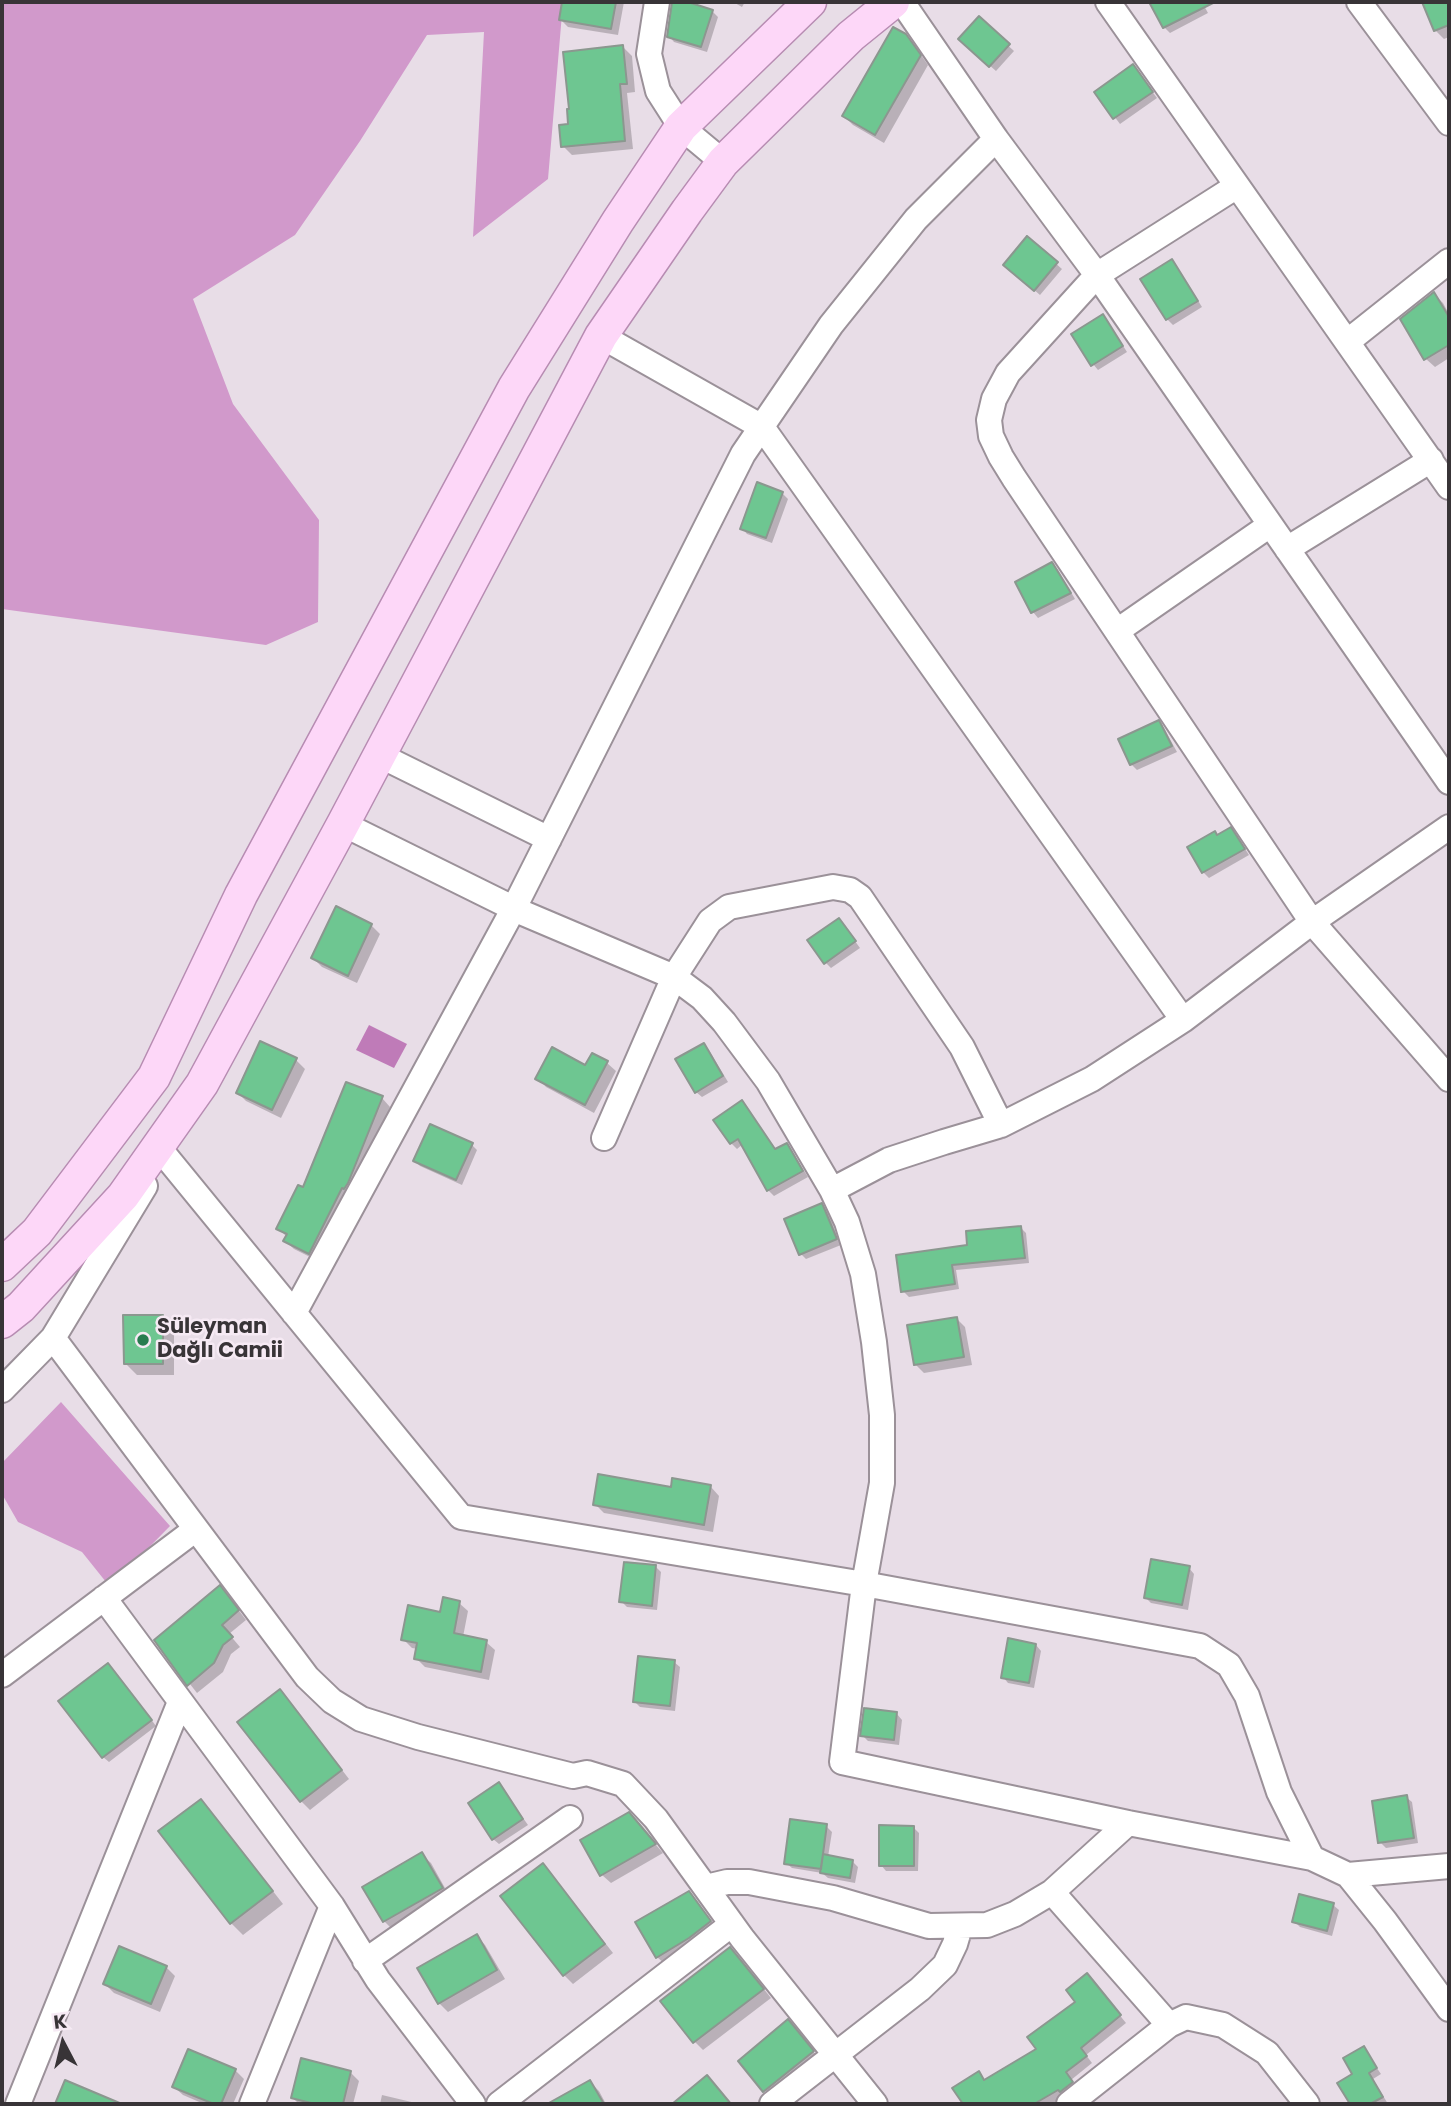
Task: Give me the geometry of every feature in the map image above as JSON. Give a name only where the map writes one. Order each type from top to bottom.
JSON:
[{"type":"main road","points":[[2,1265],[37,1232],[155,1077],[241,895],[514,388],[618,221],[681,127],[810,2]]},
{"type":"main road","points":[[2,1322],[21,1307],[123,1196],[202,1084],[601,336],[723,162],[851,36],[893,2]]},
{"type":"street","points":[[657,2],[649,54],[658,91],[681,127],[723,162]]},
{"type":"street","points":[[902,2],[996,139],[1097,275],[1449,782]]},
{"type":"street","points":[[1108,2],[1449,488]]},
{"type":"street","points":[[1359,2],[1449,123]]},
{"type":"street","points":[[294,1313],[514,908],[743,454],[831,325],[916,219],[996,139]]},
{"type":"street","points":[[1237,186],[1097,275],[1008,373],[994,399],[989,420],[991,436],[1001,457],[1312,922],[1449,1079]]},
{"type":"street","points":[[1347,342],[1449,261]]},
{"type":"street","points":[[601,336],[762,427],[1183,1020]]},
{"type":"street","points":[[1287,549],[1431,460]]},
{"type":"street","points":[[1117,631],[1270,525]]},
{"type":"street","points":[[379,755],[549,839]]},
{"type":"street","points":[[343,824],[514,908],[674,977],[702,998],[768,1081],[832,1190],[847,1222],[863,1274],[882,1415],[882,1483],[864,1584],[842,1762],[1128,1823],[1312,1858],[1348,1875],[1449,2009]]},
{"type":"street","points":[[832,1190],[889,1160],[1001,1125],[1092,1079],[1183,1020],[1312,922],[1449,827]]},
{"type":"street","points":[[604,1138],[674,977],[710,921],[729,907],[833,887],[850,890],[860,897],[962,1047],[1001,1125]]},
{"type":"street","points":[[2,1391],[53,1338],[164,1154],[202,1084]]},
{"type":"street","points":[[164,1154],[461,1517],[864,1584],[1200,1646],[1229,1665],[1247,1696],[1279,1792],[1312,1858]]},
{"type":"street","points":[[53,1338],[307,1677],[332,1700],[361,1719],[418,1737],[573,1776],[587,1773],[623,1784],[656,1819],[732,1924],[875,2104]]},
{"type":"street","points":[[2,1675],[196,1529]]},
{"type":"street","points":[[104,1598],[332,1906],[365,1961],[473,2104]]},
{"type":"street","points":[[18,2104],[180,1702]]},
{"type":"street","points":[[365,1961],[570,1818]]},
{"type":"street","points":[[706,1887],[727,1882],[769,1885],[833,1898],[929,1926],[987,1925],[1015,1914],[1052,1892],[1128,1823]]},
{"type":"street","points":[[1348,1875],[1449,1866]]},
{"type":"street","points":[[1052,1892],[1169,2025]]},
{"type":"street","points":[[252,2104],[332,1906]]},
{"type":"street","points":[[499,2104],[732,1924]]},
{"type":"street","points":[[772,2104],[920,1989],[945,1965],[960,1927]]},
{"type":"street","points":[[1069,2104],[1169,2025],[1186,2017],[1223,2025],[1267,2053],[1307,2104]]},
{"type":"shaded area","points":[[2,2],[563,2],[548,179],[473,237],[484,32],[427,35],[360,141],[295,235],[193,299],[233,404],[319,520],[318,622],[266,645],[2,609]]},
{"type":"shaded area","points":[[369,1025],[407,1044],[394,1068],[356,1050]]},
{"type":"shaded area","points":[[61,1402],[170,1526],[110,1587],[82,1552],[18,1522],[2,1494],[2,1463]]},
{"type":"building","points":[[562,2],[616,2],[611,29],[559,20]]},
{"type":"building","points":[[672,2],[688,2],[713,10],[701,47],[667,37]]},
{"type":"building","points":[[1149,2],[1215,2],[1163,28]]},
{"type":"building","points":[[1422,2],[1449,2],[1449,25],[1434,31]]},
{"type":"building","points":[[979,16],[1010,44],[989,67],[958,39]]},
{"type":"building","points":[[893,27],[906,34],[921,55],[875,135],[842,116]]},
{"type":"building","points":[[623,45],[627,84],[620,84],[625,141],[561,147],[559,125],[568,124],[569,109],[563,52]]},
{"type":"building","points":[[1133,64],[1153,92],[1113,119],[1094,92]]},
{"type":"building","points":[[1027,236],[1058,262],[1034,291],[1003,265]]},
{"type":"building","points":[[1172,259],[1198,301],[1166,320],[1140,279]]},
{"type":"building","points":[[1434,292],[1449,317],[1449,345],[1424,360],[1400,319]]},
{"type":"building","points":[[1103,314],[1123,346],[1091,366],[1071,334]]},
{"type":"building","points":[[757,482],[783,492],[766,538],[740,529]]},
{"type":"building","points":[[1052,562],[1071,593],[1031,613],[1015,582]]},
{"type":"building","points":[[1159,720],[1172,746],[1130,765],[1118,739]]},
{"type":"building","points":[[1231,827],[1245,849],[1202,873],[1187,847],[1215,831],[1217,835]]},
{"type":"building","points":[[336,906],[372,924],[348,976],[311,958]]},
{"type":"building","points":[[839,918],[856,941],[824,964],[807,940]]},
{"type":"building","points":[[260,1041],[297,1058],[272,1110],[236,1093]]},
{"type":"building","points":[[704,1043],[723,1076],[695,1093],[675,1059]]},
{"type":"building","points":[[552,1047],[585,1065],[592,1053],[608,1061],[585,1105],[535,1079]]},
{"type":"building","points":[[346,1082],[383,1096],[348,1183],[342,1188],[309,1254],[283,1241],[287,1234],[276,1229],[298,1185],[303,1187]]},
{"type":"building","points":[[742,1100],[775,1149],[787,1143],[803,1171],[767,1191],[738,1139],[730,1144],[713,1120]]},
{"type":"building","points":[[430,1124],[473,1143],[456,1180],[413,1161]]},
{"type":"building","points":[[822,1203],[837,1239],[799,1255],[784,1219]]},
{"type":"building","points":[[1021,1226],[1025,1258],[952,1265],[955,1284],[901,1292],[896,1255],[967,1245],[966,1231]]},
{"type":"building","name":"Süleyman Dağlı Camii","points":[[123,1315],[163,1315],[163,1364],[124,1364]]},
{"type":"building","points":[[957,1317],[964,1357],[914,1365],[907,1325]]},
{"type":"building","points":[[598,1474],[671,1487],[672,1478],[711,1485],[704,1525],[593,1505]]},
{"type":"building","points":[[1151,1559],[1190,1566],[1182,1605],[1144,1598]]},
{"type":"building","points":[[624,1562],[656,1565],[652,1606],[619,1602]]},
{"type":"building","points":[[220,1585],[239,1610],[222,1625],[233,1637],[223,1645],[214,1663],[187,1686],[154,1640]]},
{"type":"building","points":[[443,1597],[460,1601],[454,1633],[487,1640],[481,1672],[414,1659],[417,1643],[401,1640],[408,1605],[440,1612]]},
{"type":"building","points":[[1008,1638],[1036,1644],[1029,1683],[1001,1678]]},
{"type":"building","points":[[638,1656],[675,1660],[670,1706],[633,1702]]},
{"type":"building","points":[[108,1663],[152,1720],[102,1758],[58,1701]]},
{"type":"building","points":[[280,1689],[342,1770],[300,1802],[237,1722]]},
{"type":"building","points":[[864,1708],[897,1712],[894,1740],[860,1736]]},
{"type":"building","points":[[499,1782],[523,1819],[492,1840],[468,1803]]},
{"type":"building","points":[[1407,1795],[1414,1838],[1378,1843],[1372,1801]]},
{"type":"building","points":[[201,1799],[273,1891],[230,1924],[158,1831]]},
{"type":"building","points":[[629,1812],[656,1844],[600,1876],[580,1840]]},
{"type":"building","points":[[790,1819],[827,1824],[821,1869],[784,1864]]},
{"type":"building","points":[[879,1825],[914,1826],[914,1866],[879,1866]]},
{"type":"building","points":[[422,1852],[443,1888],[383,1922],[362,1887]]},
{"type":"building","points":[[823,1854],[853,1860],[850,1878],[820,1873]]},
{"type":"building","points":[[543,1863],[605,1944],[563,1976],[500,1896]]},
{"type":"building","points":[[689,1891],[711,1921],[656,1958],[635,1922]]},
{"type":"building","points":[[1299,1894],[1334,1903],[1327,1931],[1292,1922]]},
{"type":"building","points":[[477,1934],[497,1970],[438,2004],[417,1968]]},
{"type":"building","points":[[119,1946],[167,1966],[151,2004],[103,1984]]},
{"type":"building","points":[[730,1947],[764,1989],[693,2043],[660,2001]]},
{"type":"building","points":[[1087,1973],[1121,2015],[1081,2048],[1087,2056],[1066,2072],[1073,2082],[1060,2092],[1058,2090],[1034,2104],[963,2104],[952,2088],[979,2071],[984,2080],[1036,2049],[1027,2037],[1075,2002],[1066,1990]]},
{"type":"building","points":[[788,2019],[814,2051],[763,2092],[738,2061]]},
{"type":"building","points":[[1364,2046],[1377,2068],[1369,2073],[1383,2097],[1370,2104],[1350,2104],[1337,2083],[1352,2074],[1343,2058]]},
{"type":"building","points":[[188,2049],[236,2069],[221,2104],[214,2104],[172,2087]]},
{"type":"building","points":[[301,2058],[351,2071],[343,2104],[315,2104],[291,2098]]},
{"type":"building","points":[[707,2075],[731,2104],[672,2104]]},
{"type":"building","points":[[65,2080],[122,2104],[55,2104]]},
{"type":"building","points":[[590,2080],[604,2104],[547,2104]]},
{"type":"place","name":"Süleyman Dağlı Camii","points":[[143,1340]]}]
